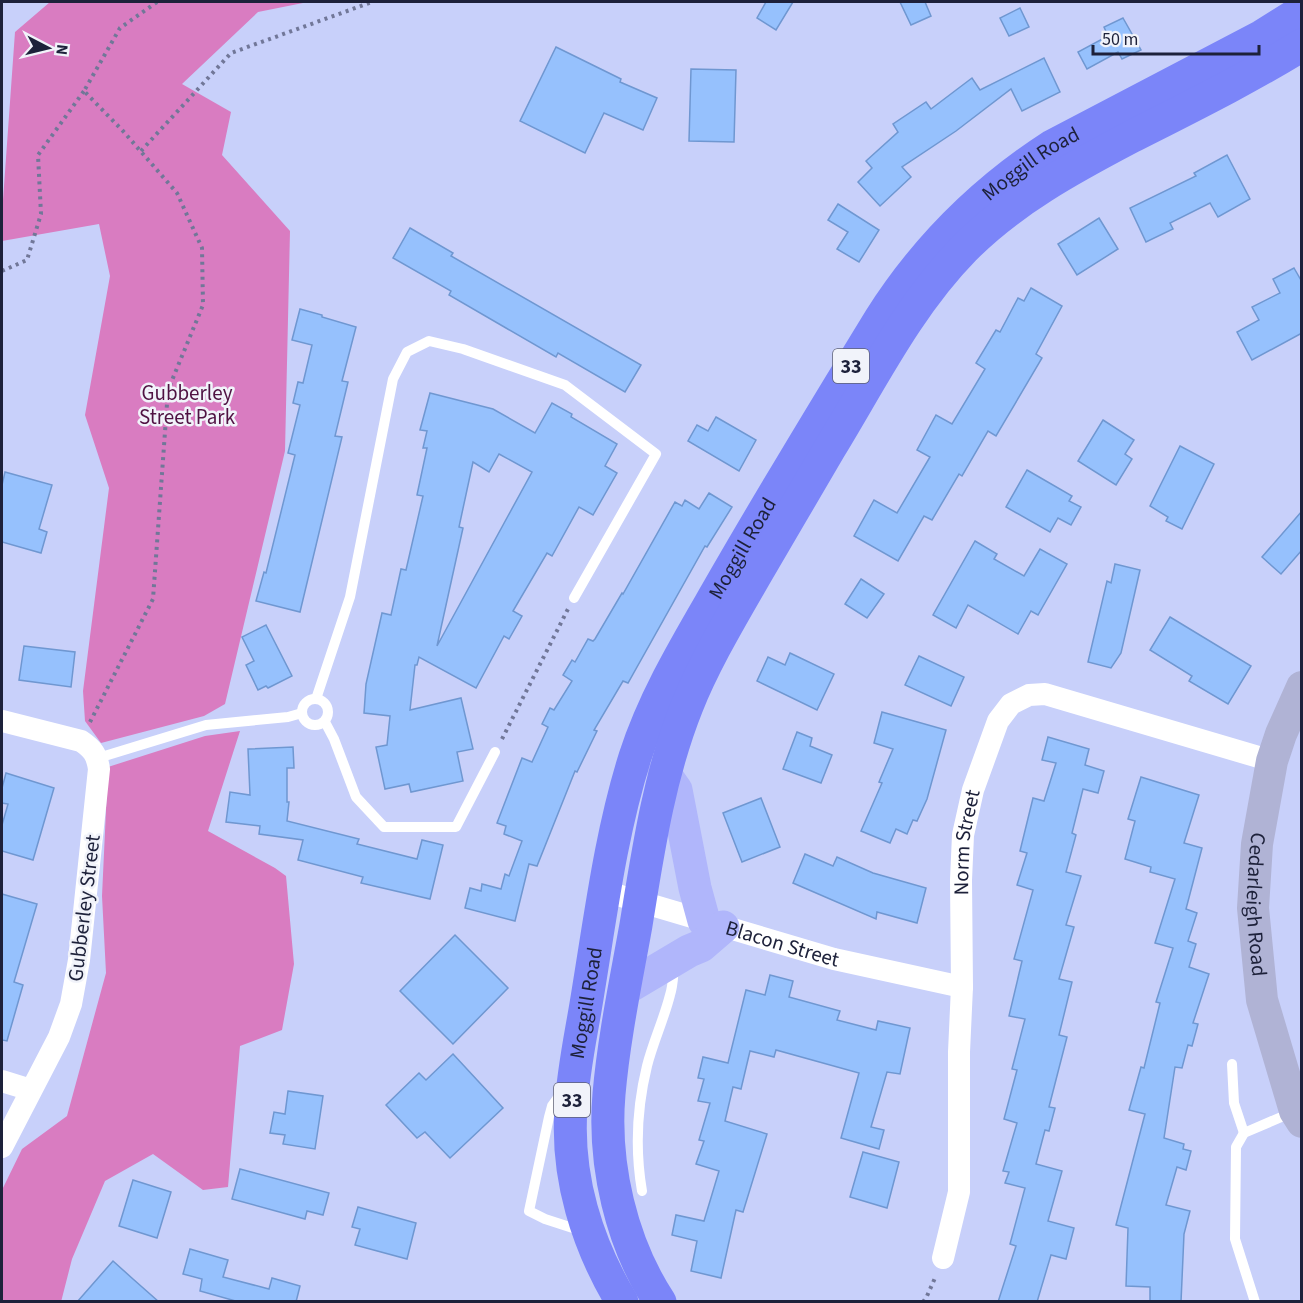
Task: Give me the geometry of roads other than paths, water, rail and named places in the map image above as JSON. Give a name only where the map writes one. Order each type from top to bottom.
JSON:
[{"type":"highway","name":"Moggill Road","points":[[622,1302],[598,1258],[588,1233],[574,1170],[571,1111],[574,1076],[604,891],[622,804],[636,756],[666,682],[756,524],[899,288],[920,261],[965,212],[1022,166],[1052,146],[1262,36],[1302,11]]},
{"type":"highway","name":"Moggill Road","points":[[660,1302],[637,1259],[619,1207],[610,1153],[609,1097],[625,989],[664,773],[687,707],[718,641],[897,337],[919,304],[964,248],[1023,200],[1070,170],[1210,97],[1302,45]]},
{"type":"main road","points":[[625,989],[675,958],[700,946],[714,924],[695,888],[676,790],[664,773]]},
{"type":"street","name":"Cedarleigh Road","points":[[1298,1117],[1262,1000],[1253,908],[1257,844],[1272,762],[1292,705],[1302,687]]},
{"type":"street","name":"Norm Street","points":[[943,1258],[959,1192],[963,835],[973,790],[998,721],[1011,705],[1029,696],[1045,694],[1272,762]]},
{"type":"street","points":[[2,721],[81,741],[92,748],[98,758]]},
{"type":"street","name":"Gubberley Street","points":[[2,1147],[59,1037],[76,984],[99,769],[98,758]]},
{"type":"street","name":"Blacon Street","points":[[604,891],[834,959],[962,987]]},
{"type":"street","points":[[2,1081],[32,1090]]},
{"type":"lane","points":[[316,699],[350,597],[393,379],[406,352],[429,340],[463,349],[565,385],[656,454],[574,598]]},
{"type":"lane","points":[[316,699],[325,703],[328,708],[328,718],[318,726],[310,725],[304,720],[302,712],[306,702],[316,699]]},
{"type":"lane","points":[[98,758],[206,725],[288,717],[302,712]]},
{"type":"lane","points":[[325,722],[334,738],[356,797],[384,827],[456,827],[495,752]]},
{"type":"lane","points":[[642,1191],[638,1140],[641,1095],[647,1065],[671,992],[675,958]]},
{"type":"lane","points":[[1232,1064],[1234,1103],[1244,1133]]},
{"type":"lane","points":[[574,1076],[552,1106],[529,1211],[545,1219],[588,1233]]},
{"type":"lane","points":[[1254,1302],[1235,1239],[1236,1147],[1244,1133],[1298,1117]]},
{"type":"park label","name":"Gubberley Street Park","points":[[187,405]]}]
